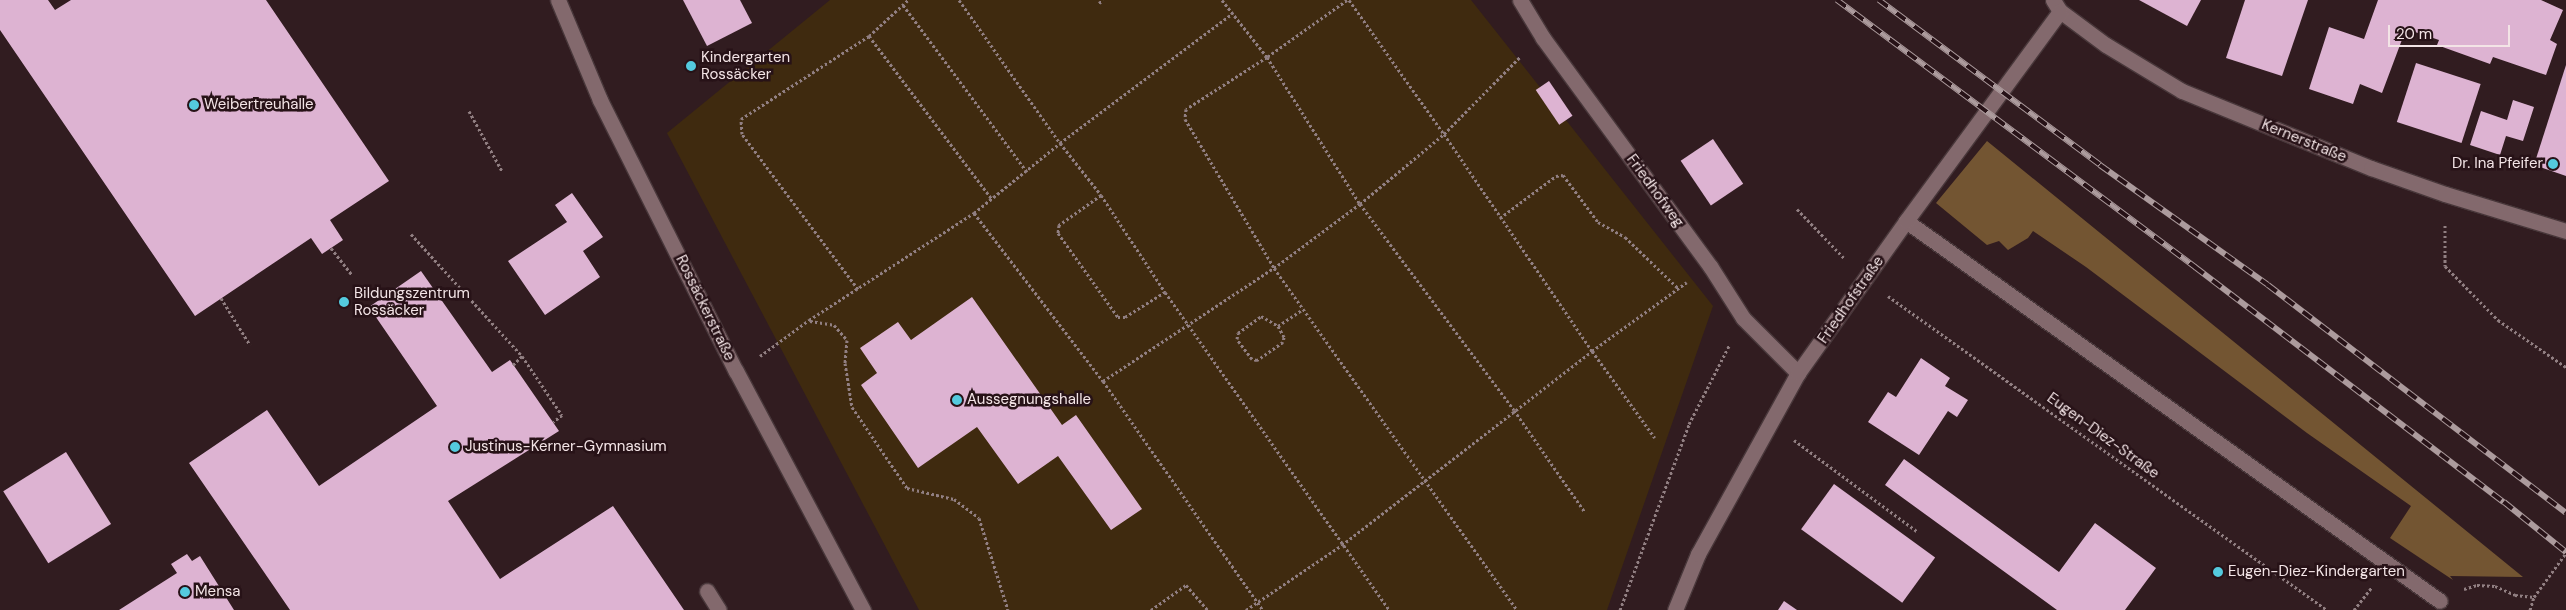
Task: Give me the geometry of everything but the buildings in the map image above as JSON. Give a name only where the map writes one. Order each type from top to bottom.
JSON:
[{"type":"street","name":"Rossäckerstraße","points":[[558,0],[600,100],[736,371],[863,610]]},
{"type":"street","name":"Friedhofweg","points":[[1520,0],[1543,38],[1710,266],[1743,318],[1798,374]]},
{"type":"street","name":"Kernerstraße","points":[[2056,5],[2106,44],[2182,91],[2341,157],[2444,194],[2566,231]]},
{"type":"street","name":"Friedhofstraße","points":[[1675,610],[1698,554],[1798,374],[1866,280],[2056,5]]},
{"type":"street","points":[[1906,220],[2440,601]]},
{"type":"street","points":[[707,591],[719,610]]},
{"type":"path","points":[[858,289],[742,134],[742,119],[869,36],[908,0]]},
{"type":"path","points":[[959,0],[1060,143],[1101,195],[1165,292],[1389,610]]},
{"type":"path","points":[[1222,0],[1267,57],[1360,204],[1514,410],[1585,512]]},
{"type":"path","points":[[1517,610],[1274,268],[1185,119],[1186,109],[1267,57],[1348,0],[1444,134],[1592,351],[1655,438]]},
{"type":"path","points":[[903,5],[1027,172]]},
{"type":"path","points":[[736,371],[809,320],[974,213],[1027,172],[1060,143],[1233,13]]},
{"type":"path","points":[[869,36],[992,199]]},
{"type":"path","points":[[1103,381],[1188,323],[1274,268],[1360,204],[1444,134],[1520,57],[1543,38]]},
{"type":"path","points":[[469,111],[502,171]]},
{"type":"path","points":[[1500,218],[1556,176],[1563,175],[1598,222],[1625,237],[1678,288]]},
{"type":"path","points":[[2444,194],[2446,266],[2498,320],[2566,367]]},
{"type":"path","points":[[1101,195],[1060,225],[1058,233],[1118,317],[1125,317],[1165,292]]},
{"type":"path","name":"Eugen-Diez-Straße","points":[[1797,209],[1866,280],[2327,610]]},
{"type":"path","points":[[974,213],[1103,381],[1263,610]]},
{"type":"path","points":[[411,234],[522,356],[562,415],[553,422]]},
{"type":"path","points":[[331,248],[352,274]]},
{"type":"path","points":[[1246,610],[1342,545],[1514,410],[1710,266]]},
{"type":"path","points":[[221,298],[250,346]]},
{"type":"path","points":[[1278,326],[1303,309]]},
{"type":"path","points":[[1261,316],[1278,326],[1284,337],[1283,342],[1257,360],[1252,359],[1237,339],[1238,333],[1261,316]]},
{"type":"path","points":[[1620,610],[1690,424],[1743,318]]},
{"type":"path","points":[[809,320],[834,325],[847,340],[845,364],[852,407],[907,488],[954,499],[979,518],[1008,610]]},
{"type":"path","points":[[513,365],[522,356]]},
{"type":"path","points":[[1771,423],[1918,532]]},
{"type":"path","points":[[2530,610],[2534,597],[2566,553]]},
{"type":"path","points":[[1151,610],[1186,585],[1208,610]]},
{"type":"path","points":[[2440,601],[2477,585],[2495,586],[2515,595],[2534,597]]},
{"type":"shaded area","points":[[830,0],[1471,0],[1713,306],[1607,610],[919,610],[667,133]]},
{"type":"shaded area","points":[[1987,141],[2523,577],[2450,576],[2453,580],[2390,538],[2411,506],[2307,433],[2086,267],[2033,231],[2028,238],[2008,250],[1999,241],[1987,245],[1936,203]]},
{"type":"railway","points":[[1837,0],[2195,267],[2504,502],[2566,552]]},
{"type":"railway","points":[[1879,0],[2100,165],[2268,285],[2566,513]]},
{"type":"place","name":"Kindergarten Rossäcker","points":[[691,66]]},
{"type":"place","name":"Weibertreuhalle","points":[[194,105]]},
{"type":"place","name":"Dr. Ina Pfeifer","points":[[2553,164]]},
{"type":"place","name":"Bildungszentrum Rossäcker","points":[[344,302]]},
{"type":"place","name":"Aussegnungshalle","points":[[957,400]]},
{"type":"place","name":"Justinus-Kerner-Gymnasium","points":[[455,447]]},
{"type":"place","name":"Eugen-Diez-Kindergarten","points":[[2218,572]]},
{"type":"place","name":"Mensa","points":[[185,592]]}]
